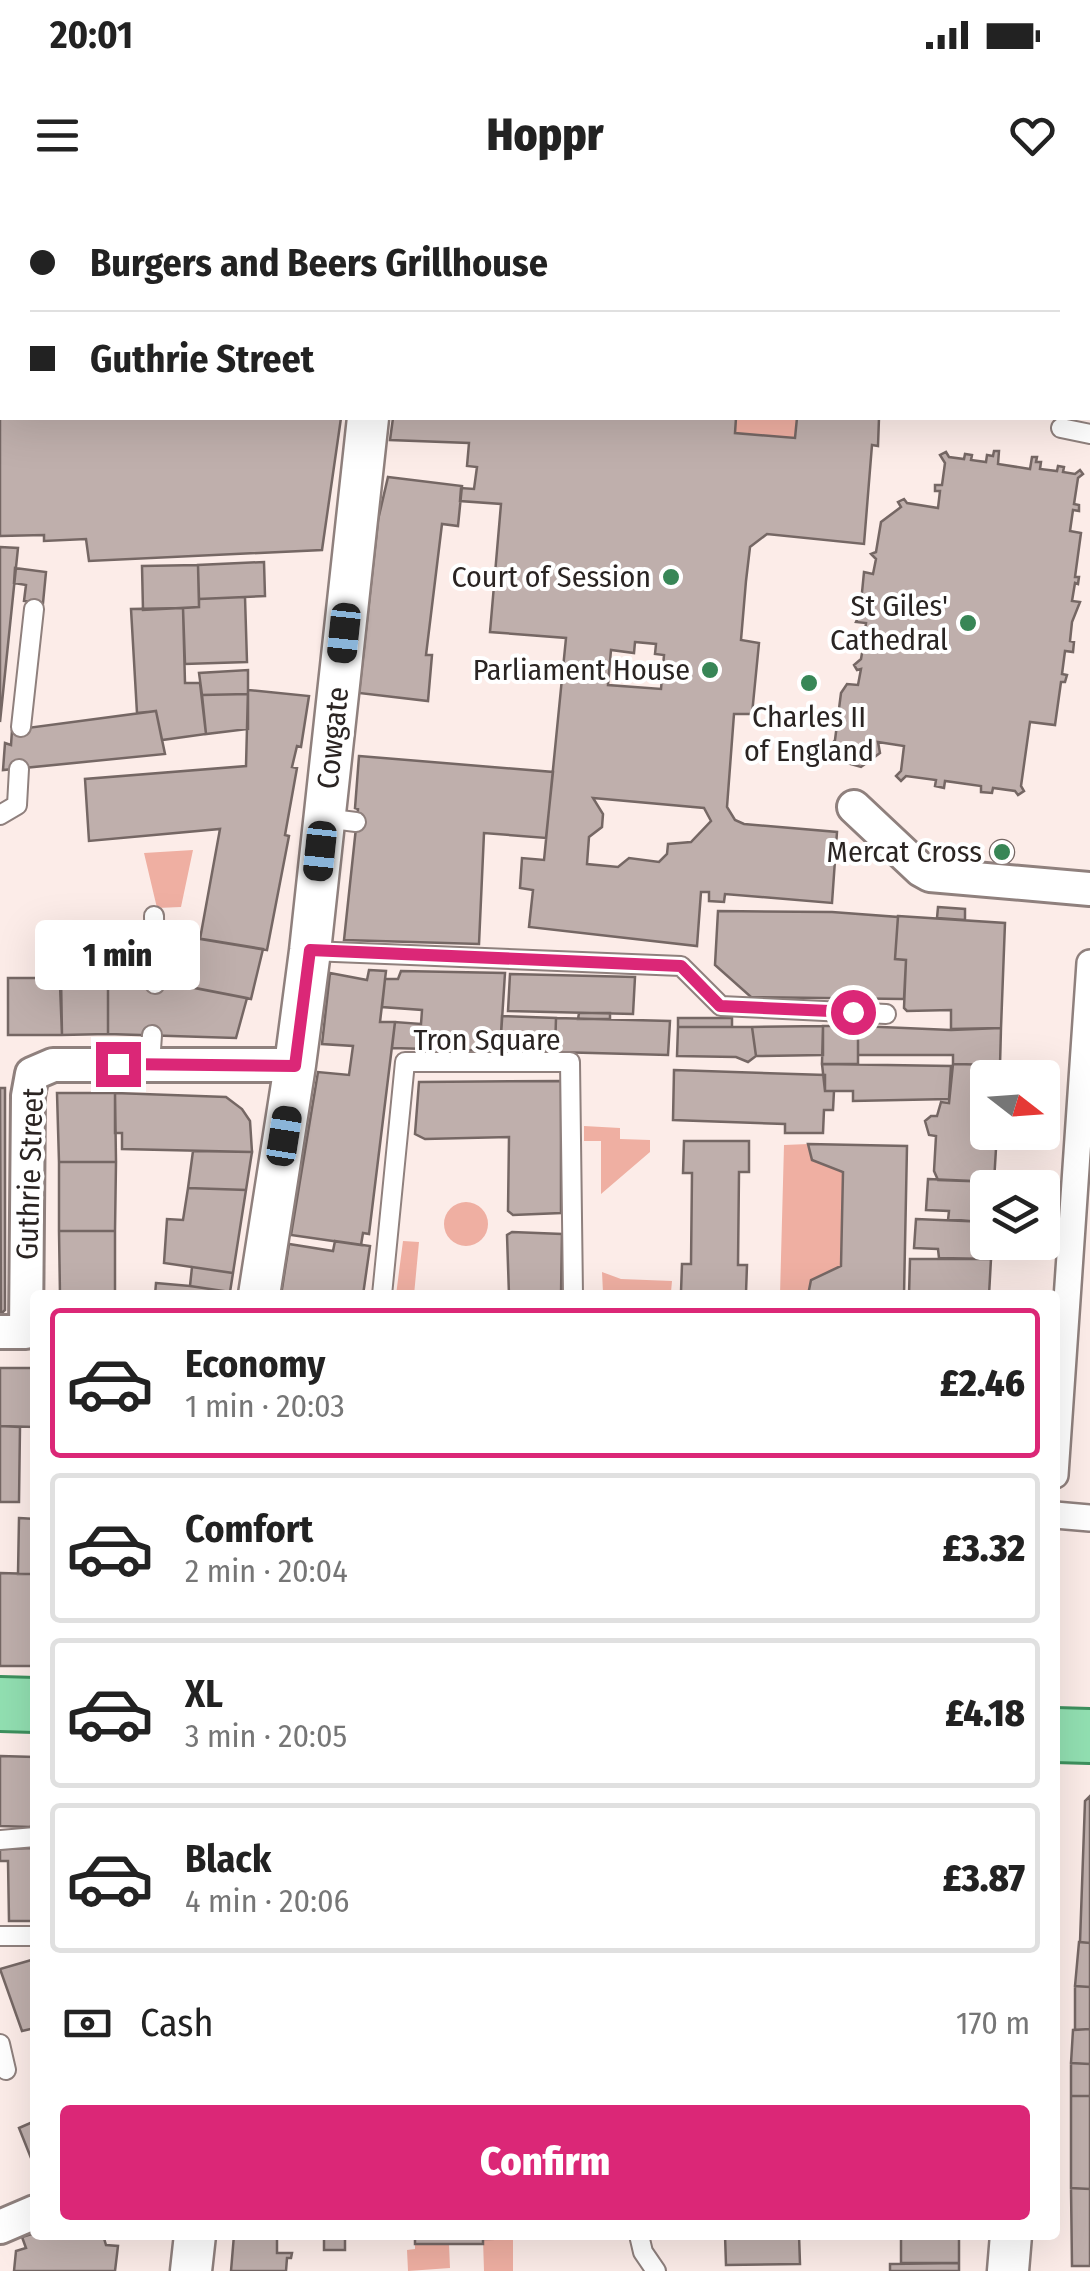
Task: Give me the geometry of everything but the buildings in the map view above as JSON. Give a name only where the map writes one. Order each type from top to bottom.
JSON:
[{"type":"main road","points":[[0,1704],[30,1705]]},
{"type":"main road","points":[[1060,1734],[1090,1736]]},
{"type":"street","name":"Cowgate","points":[[259,1290],[310,950],[340,820],[368,420]]},
{"type":"street","points":[[854,807],[930,875],[1090,890]]},
{"type":"street","points":[[1060,1406],[1090,963]]},
{"type":"street","name":"Guthrie Street","points":[[0,1332],[26,1332],[28,1096],[32,1074],[53,1065],[151,1049],[295,1066]]},
{"type":"street","points":[[1060,1515],[1090,1518]]},
{"type":"street","points":[[0,2227],[30,2214]]},
{"type":"street","points":[[191,2271],[194,2240]]},
{"type":"street","points":[[1008,2271],[1010,2240]]},
{"type":"lane","points":[[1061,428],[1090,434]]},
{"type":"lane","points":[[22,728],[34,608]]},
{"type":"lane","points":[[0,816],[17,805],[19,769]]},
{"type":"lane","points":[[154,916],[155,984]]},
{"type":"lane","points":[[310,950],[430,948],[681,966],[720,1006],[886,1014]]},
{"type":"lane","name":"Tron Square","points":[[382,1290],[404,1062],[570,1062],[573,1290]]},
{"type":"lane","points":[[0,1840],[30,1837]]},
{"type":"lane","points":[[0,1936],[30,1936]]},
{"type":"lane","points":[[0,2044],[6,2070]]},
{"type":"lane","points":[[641,2240],[643,2252],[656,2271]]},
{"type":"shaded area","points":[[736,420],[797,420],[795,438],[735,433]]},
{"type":"shaded area","points":[[193,850],[181,907],[157,908],[144,853]]},
{"type":"shaded area","points":[[584,1126],[620,1128],[620,1139],[650,1140],[650,1152],[601,1194],[601,1141],[584,1141]]},
{"type":"shaded area","points":[[808,1144],[812,1160],[843,1172],[841,1266],[812,1280],[809,1290],[780,1290],[784,1145]]},
{"type":"shaded area","points":[[466,1202],[482,1208],[488,1224],[482,1240],[466,1246],[450,1240],[444,1224],[450,1208]]},
{"type":"shaded area","points":[[403,1241],[419,1242],[414,1290],[397,1290]]},
{"type":"shaded area","points":[[602,1272],[621,1279],[672,1281],[671,1290],[603,1290]]},
{"type":"shaded area","points":[[483,2240],[513,2240],[513,2271],[484,2271]]},
{"type":"shaded area","points":[[415,2244],[449,2244],[450,2268],[408,2271],[407,2250],[415,2249]]},
{"type":"place","name":"Court of Session","points":[[671,577]]},
{"type":"place","name":"St Giles' Cathedral","points":[[968,623]]},
{"type":"place","name":"Parliament House","points":[[710,670]]},
{"type":"place","name":"Charles II of England","points":[[809,683]]},
{"type":"place","name":"Mercat Cross","points":[[1002,852]]},
{"type":"route","points":[[118,1064],[295,1066],[310,950],[681,966],[720,1006],[853,1012]]}]
